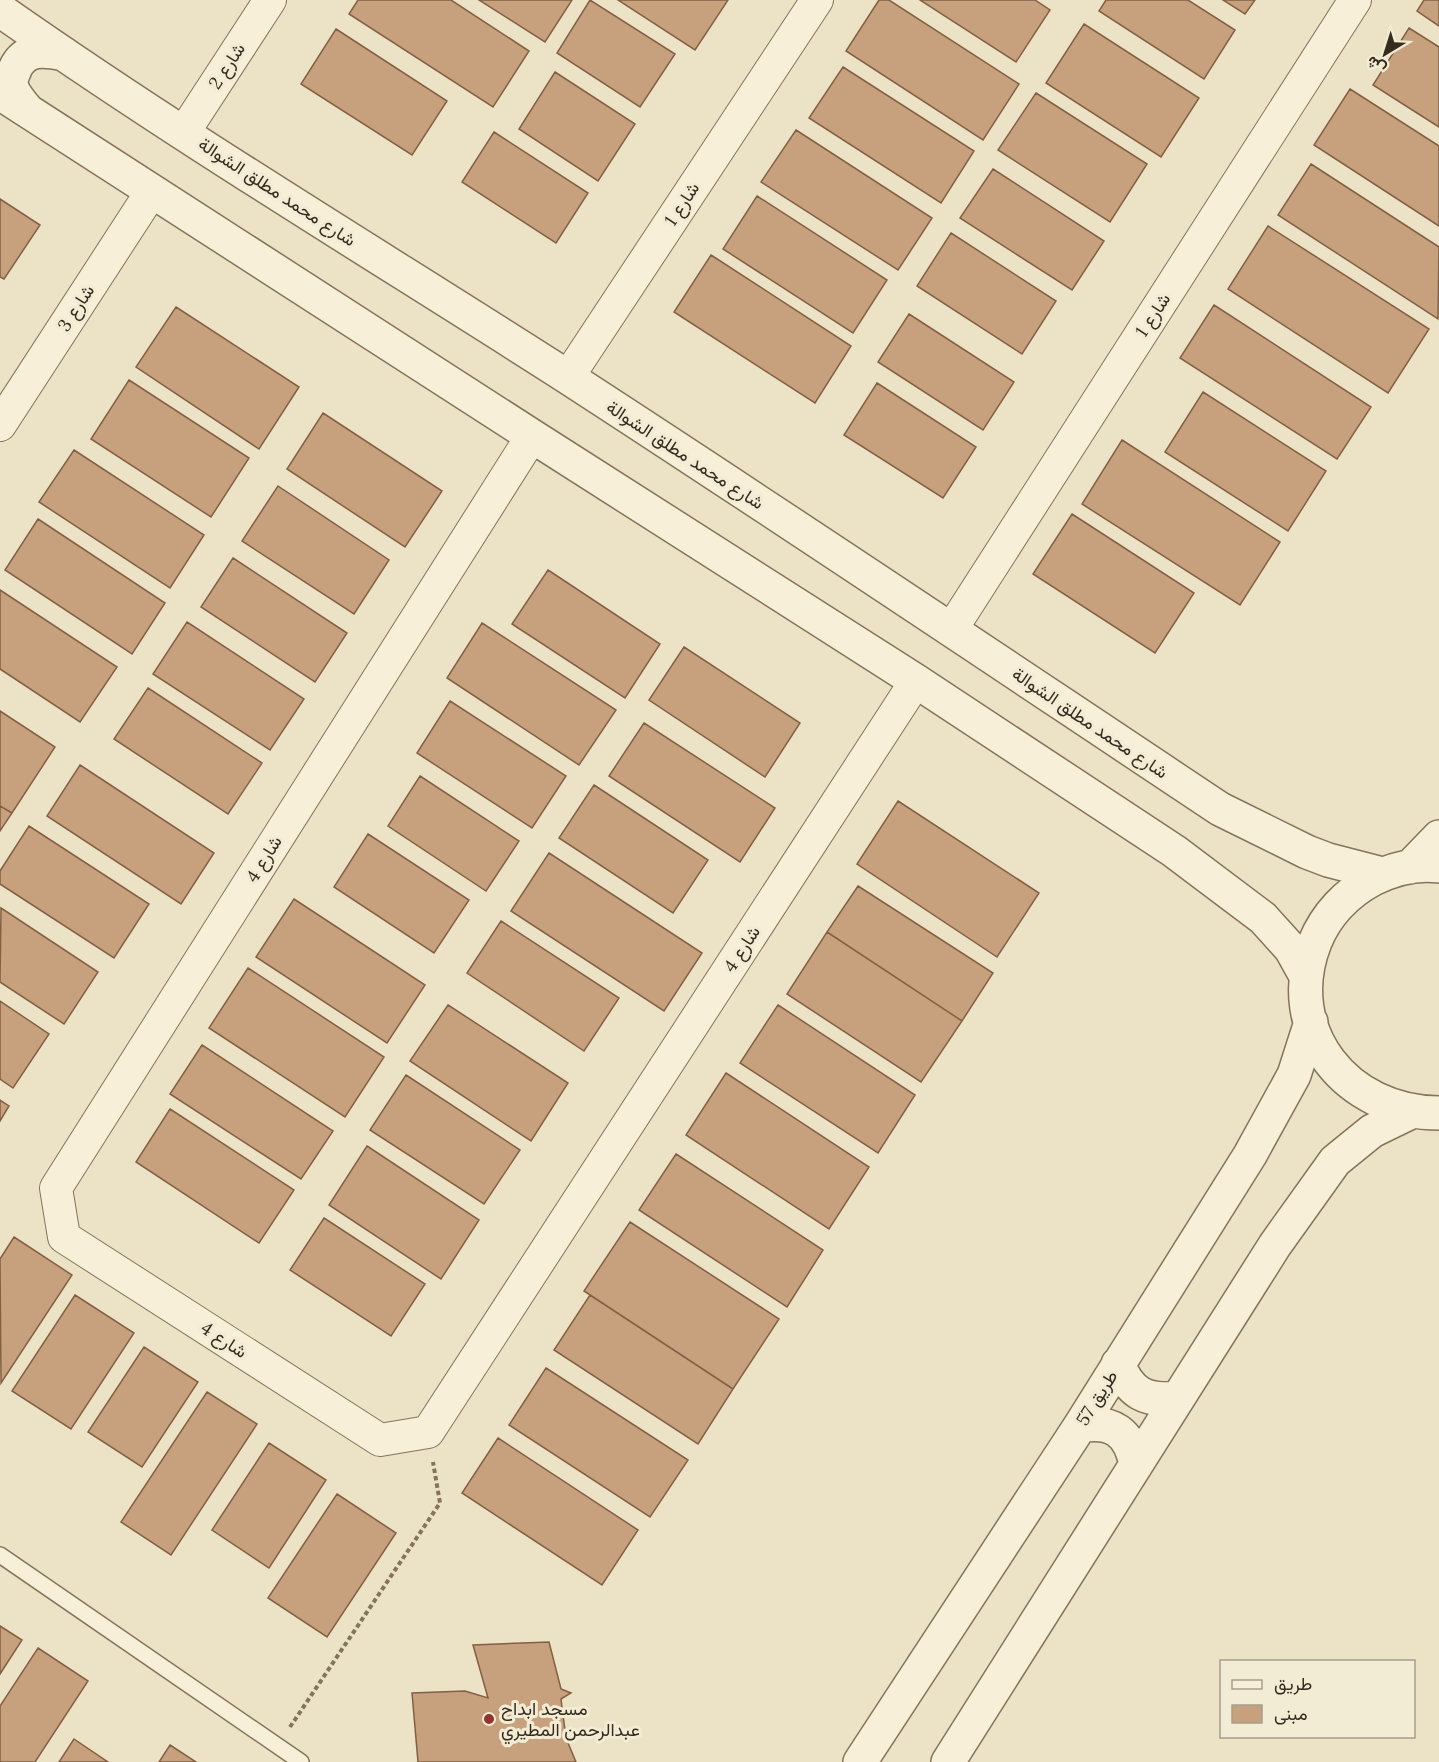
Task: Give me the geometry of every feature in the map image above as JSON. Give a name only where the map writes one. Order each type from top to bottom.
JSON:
[{"type":"street","name":"شارع 2","points":[[184,132],[270,0]]},
{"type":"street","name":"شارع 1","points":[[567,378],[817,0]]},
{"type":"street","name":"شارع 1","points":[[951,630],[1355,0]]},
{"type":"street","name":"شارع محمد مطلق الشوالة","points":[[0,10],[184,132],[567,378],[1220,809],[1328,860],[1410,869]]},
{"type":"street","points":[[28,111],[12,90],[10,83],[21,59],[34,51],[42,50],[64,54]]},
{"type":"street","points":[[0,93],[916,681],[1174,851],[1263,918],[1291,949],[1306,976]]},
{"type":"street","name":"شارع 3","points":[[0,425],[152,191]]},
{"type":"street","name":"شارع 4","points":[[532,436],[56,1188],[64,1237],[380,1440],[428,1432],[916,681]]},
{"type":"street","points":[[1425,1112],[1392,1107],[1373,1099],[1341,1075],[1328,1059],[1311,1022],[1307,1007],[1306,976],[1310,954],[1318,934],[1330,915],[1345,898],[1362,885],[1410,869],[1439,837]]},
{"type":"street","name":"طريق 57","points":[[860,1762],[1080,1426],[1250,1155],[1294,1075],[1311,1022]]},
{"type":"street","points":[[948,1762],[1275,1245],[1335,1161],[1372,1131],[1425,1112]]},
{"type":"street","points":[[1118,1364],[1124,1378],[1147,1398],[1162,1400],[1177,1398]]},
{"type":"street","points":[[1080,1426],[1096,1423],[1118,1431],[1133,1449],[1136,1465]]},
{"type":"lane","points":[[0,1556],[301,1762]]},
{"type":"lane","points":[[960,1762],[975,1722]]},
{"type":"path","points":[[278,1746],[440,1503],[428,1432]]},
{"type":"building","points":[[358,0],[451,0],[529,51],[493,107],[349,14]]},
{"type":"building","points":[[479,0],[572,0],[545,42]]},
{"type":"building","points":[[590,0],[675,54],[640,107],[557,53]]},
{"type":"building","points":[[618,0],[728,0],[695,50]]},
{"type":"building","points":[[879,0],[889,0],[1019,84],[983,140],[846,51]]},
{"type":"building","points":[[920,0],[1035,0],[1050,10],[1016,62]]},
{"type":"building","points":[[1106,0],[1188,0],[1235,30],[1204,79],[1099,11]]},
{"type":"building","points":[[1223,0],[1255,0],[1245,14]]},
{"type":"building","points":[[1424,0],[1439,0],[1439,26],[1417,11]]},
{"type":"building","points":[[1084,24],[1199,98],[1161,157],[1046,83]]},
{"type":"building","points":[[1409,28],[1439,47],[1439,127],[1373,85]]},
{"type":"building","points":[[336,29],[447,101],[412,155],[301,84]]},
{"type":"building","points":[[843,67],[974,151],[941,203],[809,118]]},
{"type":"building","points":[[555,72],[635,124],[598,181],[519,129]]},
{"type":"building","points":[[1350,89],[1439,146],[1439,226],[1314,145]]},
{"type":"building","points":[[1036,93],[1147,164],[1110,222],[998,150]]},
{"type":"building","points":[[796,130],[932,218],[898,270],[761,182]]},
{"type":"building","points":[[494,132],[588,193],[556,243],[462,182]]},
{"type":"building","points":[[1311,164],[1439,247],[1438,319],[1278,215]]},
{"type":"building","points":[[993,169],[1104,241],[1072,290],[960,218]]},
{"type":"building","points":[[757,196],[887,280],[853,333],[723,249]]},
{"type":"building","points":[[0,199],[40,225],[4,279],[0,277]]},
{"type":"building","points":[[1268,226],[1429,329],[1388,393],[1228,289]]},
{"type":"building","points":[[951,233],[1056,301],[1022,354],[917,286]]},
{"type":"building","points":[[711,255],[851,346],[815,403],[674,312]]},
{"type":"building","points":[[1214,305],[1371,407],[1337,459],[1180,358]]},
{"type":"building","points":[[176,307],[299,387],[259,449],[136,367]]},
{"type":"building","points":[[909,314],[1014,382],[983,430],[878,362]]},
{"type":"building","points":[[129,380],[249,458],[211,517],[91,439]]},
{"type":"building","points":[[877,383],[976,447],[943,498],[844,435]]},
{"type":"building","points":[[1203,392],[1326,471],[1288,531],[1165,452]]},
{"type":"building","points":[[323,413],[442,491],[405,547],[287,469]]},
{"type":"building","points":[[1122,440],[1280,542],[1240,605],[1082,504]]},
{"type":"building","points":[[74,450],[204,535],[170,588],[39,502]]},
{"type":"building","points":[[278,486],[389,560],[354,614],[242,541]]},
{"type":"building","points":[[1072,514],[1194,593],[1155,653],[1033,574]]},
{"type":"building","points":[[38,519],[165,603],[132,654],[5,570]]},
{"type":"building","points":[[233,558],[347,633],[315,682],[201,607]]},
{"type":"building","points":[[548,570],[660,644],[625,698],[512,624]]},
{"type":"building","points":[[0,590],[117,667],[80,722],[0,669]]},
{"type":"building","points":[[187,622],[304,699],[270,750],[153,674]]},
{"type":"building","points":[[482,623],[616,710],[579,765],[447,678]]},
{"type":"building","points":[[684,647],[800,723],[765,777],[649,700]]},
{"type":"building","points":[[148,688],[262,763],[228,814],[114,739]]},
{"type":"building","points":[[450,701],[566,776],[532,828],[417,753]]},
{"type":"building","points":[[0,711],[55,747],[12,813],[0,806]]},
{"type":"building","points":[[644,723],[775,808],[740,862],[609,776]]},
{"type":"building","points":[[80,765],[214,853],[181,904],[47,816]]},
{"type":"building","points":[[420,776],[519,841],[486,891],[388,826]]},
{"type":"building","points":[[594,785],[708,860],[673,913],[559,838]]},
{"type":"building","points":[[898,801],[1039,893],[997,957],[857,864]]},
{"type":"building","points":[[0,806],[12,813],[0,831]]},
{"type":"building","points":[[29,826],[149,904],[114,958],[0,884],[0,871]]},
{"type":"building","points":[[368,834],[469,900],[434,953],[334,887]]},
{"type":"building","points":[[549,853],[702,953],[664,1011],[511,911]]},
{"type":"building","points":[[858,886],[993,973],[962,1021],[827,932]]},
{"type":"building","points":[[294,899],[425,985],[387,1043],[256,957]]},
{"type":"building","points":[[1,908],[98,972],[64,1024],[0,982]]},
{"type":"building","points":[[501,921],[619,998],[584,1051],[467,973]]},
{"type":"building","points":[[827,932],[962,1021],[921,1082],[787,994]]},
{"type":"building","points":[[248,968],[384,1057],[345,1117],[209,1028]]},
{"type":"building","points":[[0,1001],[49,1034],[13,1088],[0,1079]]},
{"type":"building","points":[[448,1005],[568,1083],[531,1141],[410,1061]]},
{"type":"building","points":[[778,1005],[915,1095],[878,1153],[740,1063]]},
{"type":"building","points":[[202,1045],[333,1131],[301,1179],[170,1094]]},
{"type":"building","points":[[726,1073],[869,1167],[829,1229],[686,1135]]},
{"type":"building","points":[[406,1075],[520,1150],[484,1204],[370,1130]]},
{"type":"building","points":[[0,1100],[9,1106],[0,1121]]},
{"type":"building","points":[[170,1109],[294,1190],[259,1243],[136,1162]]},
{"type":"building","points":[[367,1146],[479,1220],[441,1279],[329,1205]]},
{"type":"building","points":[[676,1154],[823,1250],[787,1307],[639,1210]]},
{"type":"building","points":[[324,1218],[425,1284],[391,1336],[290,1270]]},
{"type":"building","points":[[630,1222],[779,1319],[733,1389],[584,1291]]},
{"type":"building","points":[[14,1237],[72,1275],[1,1383],[0,1259]]},
{"type":"building","points":[[75,1295],[134,1333],[71,1429],[12,1391]]},
{"type":"building","points":[[590,1295],[733,1389],[698,1444],[554,1350]]},
{"type":"building","points":[[144,1347],[198,1382],[142,1467],[88,1432]]},
{"type":"building","points":[[546,1368],[688,1460],[650,1517],[509,1425]]},
{"type":"building","points":[[207,1392],[257,1424],[171,1555],[121,1522]]},
{"type":"building","points":[[498,1438],[638,1530],[602,1585],[462,1493]]},
{"type":"building","points":[[269,1443],[326,1480],[269,1568],[212,1530]]},
{"type":"building","points":[[337,1494],[396,1533],[327,1637],[268,1598]]},
{"type":"building","points":[[0,1626],[22,1640],[0,1674]]},
{"type":"building","name":"مسجد ابداح عبدالرحمن المطيري","points":[[549,1642],[561,1689],[571,1693],[561,1699],[566,1738],[576,1762],[418,1762],[412,1693],[465,1691],[488,1698],[473,1645]]},
{"type":"building","points":[[38,1648],[88,1681],[35,1762],[0,1762],[0,1706]]},
{"type":"building","points":[[74,1739],[108,1762],[59,1762]]},
{"type":"building","points":[[170,1745],[196,1762],[159,1762]]},
{"type":"place","name":"مسجد ابداح عبدالرحمن المطيري","points":[[489,1719]]}]
